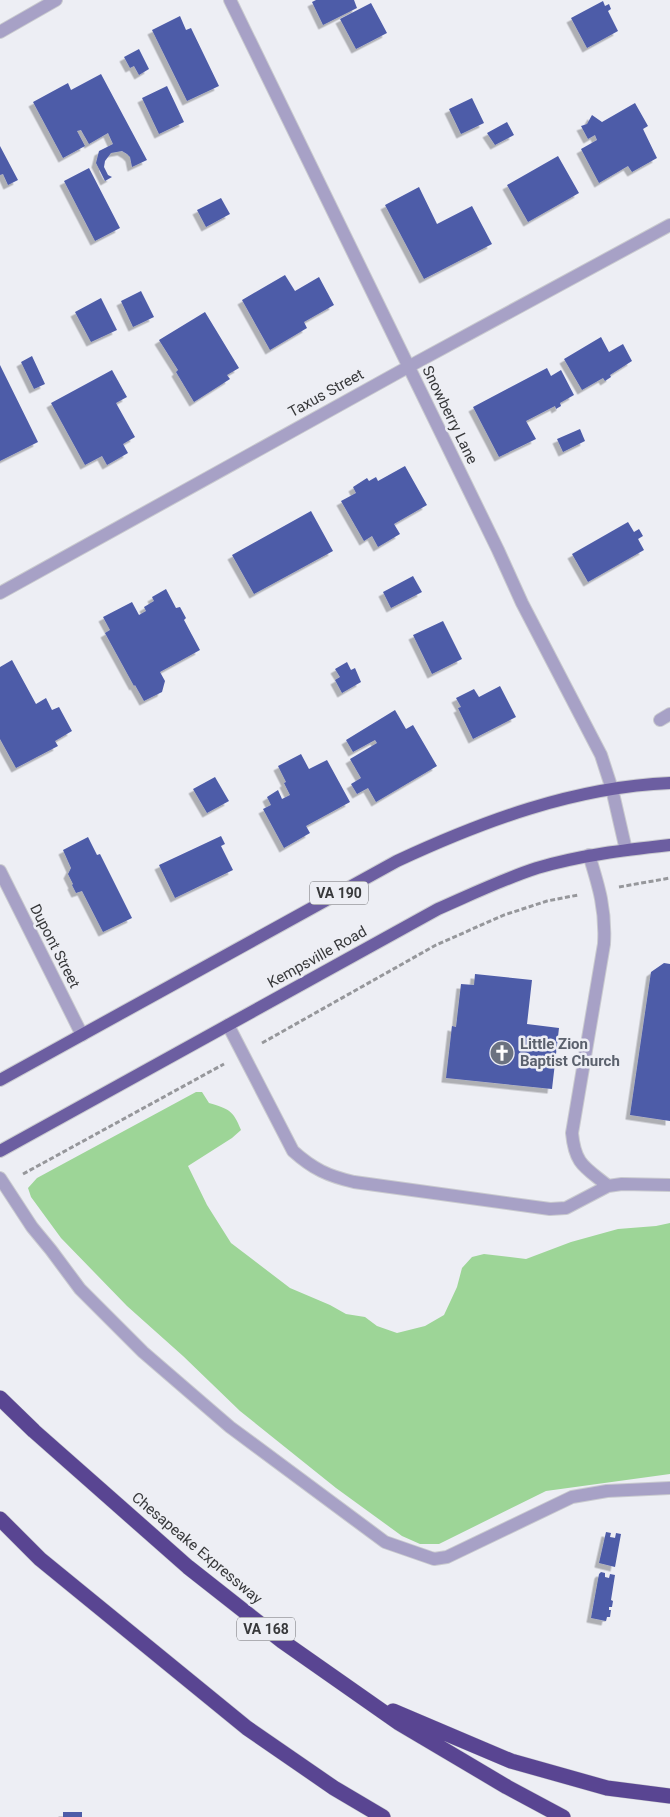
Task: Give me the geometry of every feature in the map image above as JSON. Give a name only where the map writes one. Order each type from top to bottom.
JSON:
[{"type":"highway","name":"Chesapeake Expressway","points":[[0,1398],[34,1431],[188,1567],[282,1641],[399,1723],[507,1787],[563,1817]]},
{"type":"highway","points":[[0,1520],[40,1558],[247,1728],[334,1788],[382,1817]]},
{"type":"highway","points":[[363,1698],[511,1761],[607,1788],[670,1796]]},
{"type":"main road","name":"VA 190","points":[[0,1080],[397,861],[448,837],[500,817],[553,802],[612,789],[670,783]]},
{"type":"main road","name":"Kempsville Road","points":[[0,1151],[438,910],[490,886],[537,868],[589,855],[670,845]]},
{"type":"street","points":[[0,32],[56,0]]},
{"type":"street","name":"Snowberry Lane","points":[[230,0],[522,603],[601,755],[612,789],[626,850]]},
{"type":"street","name":"Taxus Street","points":[[0,593],[408,367],[670,225]]},
{"type":"street","points":[[589,855],[603,902],[604,944],[572,1133],[573,1149],[578,1161],[608,1186]]},
{"type":"street","name":"Dupont Street","points":[[0,871],[82,1035]]},
{"type":"street","points":[[228,1025],[293,1151],[308,1164],[334,1177],[354,1182],[550,1209],[566,1208],[608,1186],[622,1184],[670,1185]]},
{"type":"street","points":[[2,1181],[32,1227],[52,1250],[80,1289],[143,1352],[230,1427],[385,1542],[434,1559],[446,1557],[572,1497],[607,1491],[670,1488]]},
{"type":"path","points":[[2,1181],[243,1054],[436,945],[504,914],[599,890],[670,878]]},
{"type":"green space","points":[[196,1092],[202,1092],[209,1103],[230,1111],[241,1130],[232,1138],[188,1166],[207,1205],[231,1243],[290,1288],[346,1314],[365,1317],[377,1326],[397,1333],[425,1326],[444,1315],[457,1287],[462,1268],[472,1257],[484,1254],[526,1259],[571,1242],[618,1229],[670,1223],[670,1474],[546,1491],[439,1544],[420,1544],[402,1536],[336,1488],[240,1411],[127,1306],[61,1238],[31,1197],[28,1188],[37,1178]]},
{"type":"building","points":[[316,0],[354,0],[357,8],[323,25],[312,2]]},
{"type":"building","points":[[603,1],[605,6],[609,4],[611,9],[608,11],[618,31],[587,48],[571,18]]},
{"type":"building","points":[[371,3],[387,33],[356,49],[340,19]]},
{"type":"building","points":[[180,16],[186,30],[191,28],[219,86],[187,101],[152,30]]},
{"type":"building","points":[[139,49],[149,69],[139,75],[134,66],[130,68],[124,57]]},
{"type":"building","points":[[101,74],[147,160],[132,167],[130,157],[127,154],[122,151],[111,153],[105,161],[104,167],[108,175],[112,177],[105,181],[96,163],[99,151],[113,144],[108,133],[89,144],[81,130],[77,131],[85,146],[63,158],[33,102],[68,83],[71,90]]},
{"type":"building","points":[[167,86],[184,122],[159,134],[142,98]]},
{"type":"building","points":[[472,98],[484,123],[461,134],[449,109]]},
{"type":"building","points":[[635,103],[648,126],[643,129],[657,158],[632,172],[628,166],[599,183],[581,149],[597,140],[595,135],[588,139],[581,126],[587,124],[592,115],[602,122]]},
{"type":"building","points":[[507,122],[514,135],[495,145],[487,133]]},
{"type":"building","points":[[0,146],[18,180],[8,185],[3,174],[0,175]]},
{"type":"building","points":[[558,156],[579,193],[528,222],[507,185]]},
{"type":"building","points":[[89,168],[120,228],[95,241],[64,181]]},
{"type":"building","points":[[419,187],[437,224],[472,206],[492,244],[424,279],[385,205]]},
{"type":"building","points":[[221,198],[230,214],[206,227],[197,210]]},
{"type":"building","points":[[285,275],[295,291],[319,277],[334,305],[304,322],[307,328],[270,350],[242,300]]},
{"type":"building","points":[[141,291],[154,317],[133,327],[121,301]]},
{"type":"building","points":[[101,298],[117,330],[91,342],[75,312]]},
{"type":"building","points":[[205,312],[239,368],[227,375],[230,379],[194,402],[176,372],[178,370],[159,340]]},
{"type":"building","points":[[601,337],[609,352],[623,344],[632,361],[610,375],[611,377],[605,381],[603,378],[582,390],[564,359]]},
{"type":"building","points":[[32,356],[45,384],[34,389],[21,362]]},
{"type":"building","points":[[0,365],[38,442],[0,461]]},
{"type":"building","points":[[547,368],[551,376],[561,370],[574,395],[560,403],[561,406],[556,409],[555,406],[526,421],[536,439],[499,457],[473,407]]},
{"type":"building","points":[[112,370],[127,397],[116,403],[135,437],[123,444],[128,453],[107,465],[102,456],[85,465],[51,403]]},
{"type":"building","points":[[580,429],[585,441],[563,452],[557,439]]},
{"type":"building","points":[[405,466],[427,505],[394,524],[400,534],[378,547],[372,536],[364,541],[341,501],[356,493],[353,487],[367,478],[369,481],[376,477],[378,481]]},
{"type":"building","points":[[311,511],[333,551],[254,594],[232,555]]},
{"type":"building","points":[[628,522],[634,532],[639,529],[643,536],[638,539],[644,550],[588,582],[572,554]]},
{"type":"building","points":[[413,576],[422,592],[391,608],[383,592]]},
{"type":"building","points":[[166,589],[176,608],[180,607],[186,618],[184,620],[200,650],[160,672],[165,681],[162,692],[144,701],[105,633],[110,630],[103,617],[132,602],[139,615],[146,611],[144,607],[154,601],[152,597]]},
{"type":"building","points":[[443,621],[462,659],[432,674],[413,635]]},
{"type":"building","points":[[12,660],[36,704],[46,698],[52,710],[59,707],[72,731],[55,741],[58,746],[16,768],[0,739],[0,667]]},
{"type":"building","points":[[347,662],[351,670],[355,668],[361,682],[342,693],[335,680],[340,677],[335,669]]},
{"type":"building","points":[[500,686],[516,717],[473,739],[458,708],[461,707],[456,698],[474,689],[479,697]]},
{"type":"building","points":[[395,710],[406,729],[413,725],[437,766],[376,802],[368,788],[357,794],[351,784],[361,778],[350,759],[377,743],[375,740],[353,752],[346,740]]},
{"type":"building","points":[[301,754],[309,769],[327,760],[350,802],[306,826],[310,833],[284,848],[263,809],[271,805],[267,797],[278,790],[282,799],[290,795],[278,766]]},
{"type":"building","points":[[215,777],[229,801],[207,813],[193,789]]},
{"type":"building","points":[[221,836],[225,844],[221,846],[233,870],[175,898],[159,865]]},
{"type":"building","points":[[88,837],[97,855],[100,854],[132,918],[103,932],[82,891],[76,893],[72,885],[68,874],[71,868],[63,850]]},
{"type":"building","points":[[664,963],[670,964],[670,1121],[630,1115],[651,972]]},
{"type":"building","name":"Little Zion Baptist Church","points":[[475,974],[532,980],[527,1024],[559,1028],[552,1089],[446,1078],[452,1026],[456,1027],[461,984],[474,985]]},
{"type":"building","points":[[606,1532],[611,1533],[610,1537],[615,1538],[616,1533],[621,1534],[615,1567],[599,1563]]},
{"type":"building","points":[[601,1572],[605,1573],[605,1577],[609,1578],[610,1574],[615,1575],[611,1600],[613,1601],[612,1607],[609,1607],[609,1610],[611,1610],[610,1617],[607,1617],[606,1621],[591,1618],[599,1574]]},
{"type":"building","points":[[63,1812],[82,1812],[82,1817],[63,1817]]},
{"type":"place","name":"Little Zion Baptist Church","points":[[502,1053]]}]
